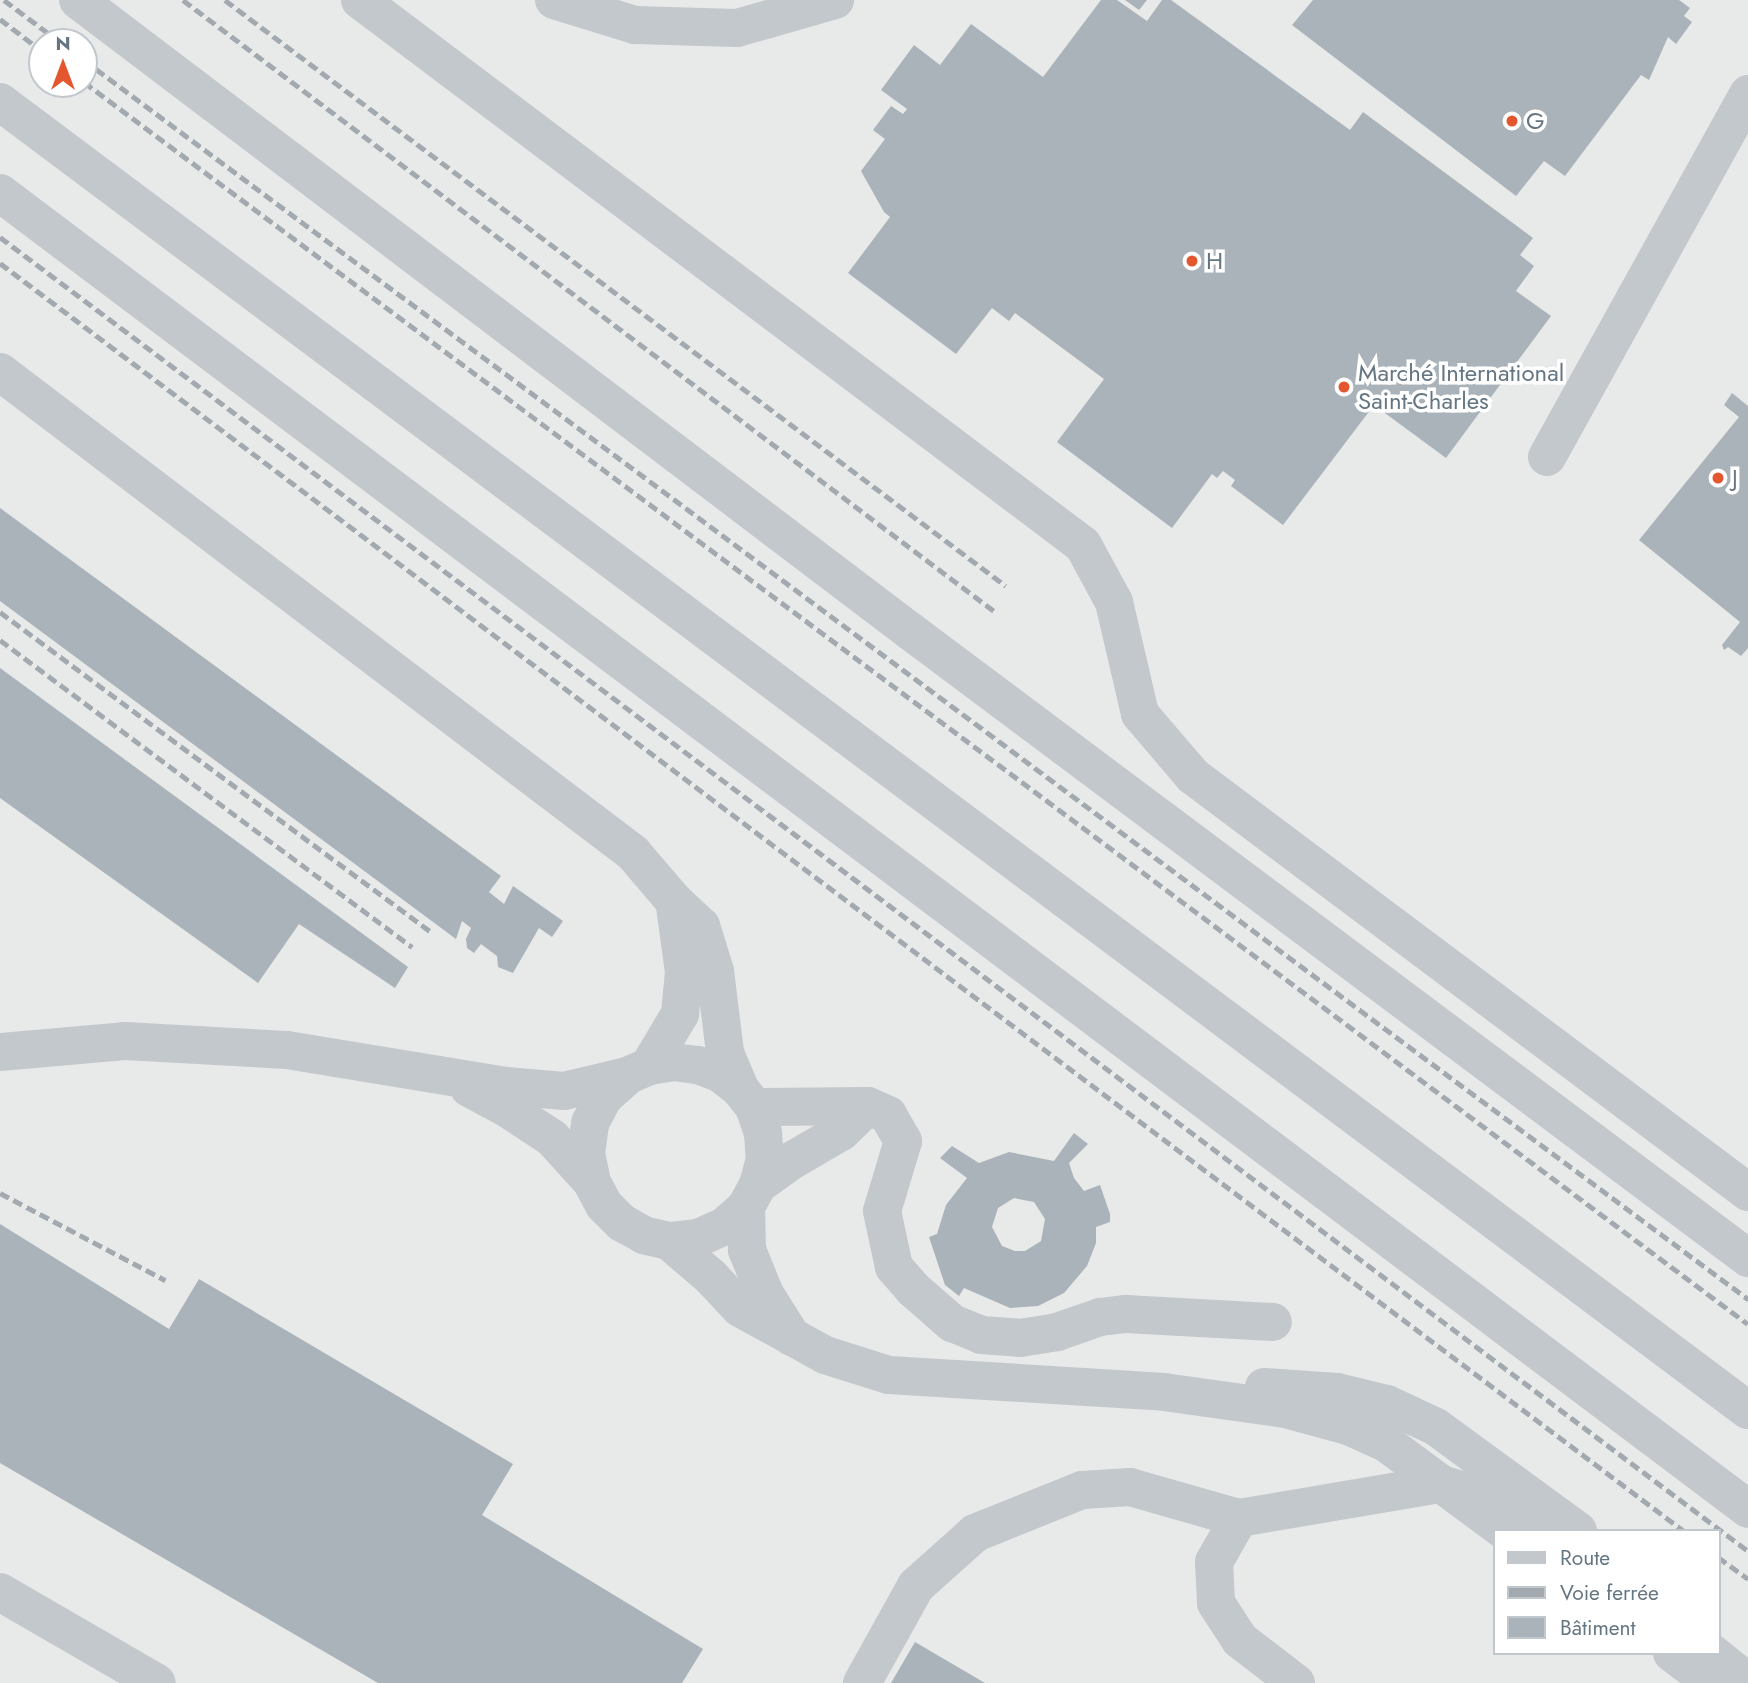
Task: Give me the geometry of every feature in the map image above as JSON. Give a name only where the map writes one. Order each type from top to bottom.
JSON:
[{"type":"street","points":[[78,0],[922,640],[1748,1258]]},
{"type":"street","points":[[360,0],[1083,545],[1114,602],[1140,714],[1193,776],[1748,1192]]},
{"type":"street","points":[[554,0],[635,25],[737,28],[835,0]]},
{"type":"street","points":[[1547,457],[1748,94]]},
{"type":"street","points":[[0,102],[827,718],[1748,1410]]},
{"type":"street","points":[[0,193],[1748,1508]]},
{"type":"street","points":[[0,372],[633,853],[674,901],[701,926],[715,971],[725,1053],[763,1133],[765,1160],[752,1196],[747,1250],[765,1294],[795,1342]]},
{"type":"street","points":[[592,1182],[586,1153],[590,1123],[604,1097],[638,1071],[680,1014],[684,972],[674,901]]},
{"type":"street","points":[[0,1052],[125,1041],[287,1050],[445,1076],[564,1091],[673,1062],[698,1065],[721,1074],[747,1098],[868,1106],[888,1115],[903,1141],[882,1211],[894,1267],[913,1289],[951,1323],[981,1335],[1020,1338],[1057,1332],[1100,1317],[1126,1314],[1273,1322]]},
{"type":"street","points":[[445,1076],[508,1109],[552,1138],[592,1182],[604,1205],[622,1223],[645,1235],[670,1241],[698,1237],[725,1226],[752,1196],[791,1161],[841,1132],[868,1106]]},
{"type":"street","points":[[670,1241],[711,1277],[740,1308],[795,1342],[825,1355],[889,1376],[1164,1392],[1285,1409],[1348,1426],[1386,1443],[1502,1529]]},
{"type":"street","points":[[1164,1392],[1287,1386],[1337,1392],[1387,1404],[1436,1427],[1575,1529]]},
{"type":"street","points":[[862,1683],[916,1586],[975,1533],[1082,1490],[1130,1487],[1239,1518],[1441,1484],[1500,1501],[1543,1529]]},
{"type":"street","points":[[1239,1518],[1214,1562],[1216,1604],[1240,1640],[1296,1683]]},
{"type":"street","points":[[0,1592],[158,1683]]},
{"type":"street","points":[[1720,1641],[1748,1666]]},
{"type":"street","points":[[1675,1655],[1712,1683]]},
{"type":"street","points":[[1714,1655],[1748,1682]]},
{"type":"shaded area","points":[[0,0],[1748,0],[1748,1683],[0,1683]]},
{"type":"building","name":"H","points":[[1101,0],[1117,0],[1147,21],[1162,0],[1171,0],[1350,130],[1363,112],[1533,238],[1520,255],[1534,266],[1516,291],[1551,316],[1446,458],[1374,405],[1283,525],[1231,486],[1235,480],[1223,471],[1217,478],[1212,474],[1172,528],[1057,442],[1104,379],[1015,313],[1009,321],[992,308],[956,354],[848,273],[890,217],[884,212],[861,171],[885,139],[873,130],[891,106],[903,114],[907,109],[881,90],[914,45],[940,65],[971,24],[1043,77]]},
{"type":"building","points":[[1125,0],[1147,0],[1139,10]]},
{"type":"building","name":"G","points":[[1313,0],[1679,0],[1690,8],[1684,16],[1692,22],[1676,44],[1668,37],[1649,80],[1641,75],[1565,176],[1544,161],[1516,196],[1292,25]]},
{"type":"building","name":"J","points":[[1732,393],[1748,406],[1748,648],[1741,656],[1728,647],[1724,650],[1722,645],[1740,622],[1639,540],[1739,417],[1724,405]]},
{"type":"building","points":[[0,508],[501,876],[489,892],[504,904],[513,886],[563,921],[552,937],[539,928],[513,973],[498,967],[497,956],[481,944],[474,953],[467,948],[466,939],[471,928],[462,921],[456,939],[0,601]]},
{"type":"building","points":[[0,668],[408,967],[395,988],[299,924],[258,983],[0,798]]},
{"type":"building","points":[[1074,1133],[1088,1144],[1069,1163],[1074,1178],[1084,1191],[1100,1185],[1110,1214],[1110,1222],[1096,1227],[1096,1243],[1087,1266],[1064,1293],[1038,1306],[1010,1308],[964,1288],[959,1296],[945,1285],[929,1237],[937,1234],[946,1205],[967,1178],[940,1158],[952,1146],[979,1163],[1009,1152],[1054,1161]],"holes":[[[1014,1198],[1034,1202],[1045,1219],[1041,1241],[1025,1251],[1015,1251],[1002,1246],[992,1227],[998,1208]]]},
{"type":"building","points":[[0,1224],[169,1329],[199,1279],[513,1464],[482,1515],[703,1649],[682,1683],[378,1683],[0,1463]]},
{"type":"building","points":[[915,1642],[985,1683],[891,1683]]},
{"type":"railway","points":[[4,0],[41,28]]},
{"type":"railway","points":[[183,0],[994,611]]},
{"type":"railway","points":[[225,0],[1006,586]]},
{"type":"railway","points":[[0,19],[28,40]]},
{"type":"railway","points":[[98,70],[1748,1299]]},
{"type":"railway","points":[[98,92],[1748,1324]]},
{"type":"railway","points":[[0,237],[1719,1529]]},
{"type":"railway","points":[[0,263],[1681,1529]]},
{"type":"railway","points":[[0,612],[431,932]]},
{"type":"railway","points":[[0,640],[412,947]]},
{"type":"railway","points":[[0,1193],[165,1280]]},
{"type":"railway","points":[[1720,1530],[1748,1551]]},
{"type":"railway","points":[[1720,1558],[1748,1579]]},
{"type":"place","name":"G","points":[[1512,121]]},
{"type":"place","name":"H","points":[[1192,261]]},
{"type":"place","name":"Marché International Saint-Charles","points":[[1344,387]]},
{"type":"place","name":"J","points":[[1718,478]]}]
